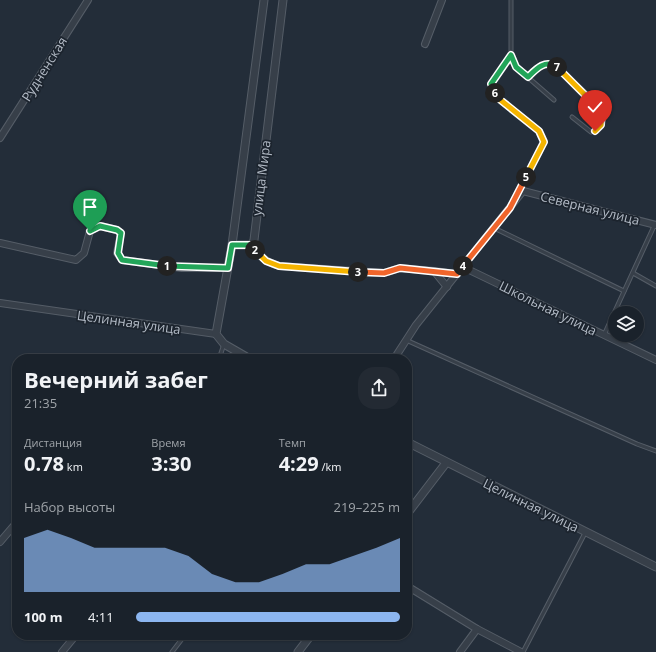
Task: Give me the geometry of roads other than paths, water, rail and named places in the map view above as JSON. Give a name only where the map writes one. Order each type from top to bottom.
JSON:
[{"type":"street","name":"Рудненская","points":[[0,138],[88,0]]},
{"type":"street","points":[[241,354],[224,344],[216,334],[232,245],[264,0]]},
{"type":"street","name":"улица Мира","points":[[252,245],[283,0]]},
{"type":"street","points":[[425,44],[442,0]]},
{"type":"street","name":"Северная улица","points":[[510,208],[523,191],[656,224]]},
{"type":"street","points":[[397,354],[406,340],[457,274],[510,208]]},
{"type":"street","points":[[0,243],[76,260],[84,253],[90,231],[100,226],[117,230],[121,233],[118,253],[122,260],[182,268],[228,268]]},
{"type":"street","points":[[232,245],[252,245],[258,254],[266,261],[279,266],[384,273],[400,268],[457,274]]},
{"type":"street","name":"Школьная улица","points":[[463,267],[656,360]]},
{"type":"street","points":[[434,271],[447,287]]},
{"type":"street","name":"Целинная улица","points":[[0,303],[216,334]]},
{"type":"street","name":"Целинная улица","points":[[412,445],[656,567]]},
{"type":"street","points":[[412,507],[446,463]]},
{"type":"street","points":[[0,542],[12,528]]},
{"type":"street","points":[[412,589],[477,629],[522,652]]},
{"type":"street","points":[[460,652],[477,629]]},
{"type":"street","points":[[62,652],[72,640]]},
{"type":"street","points":[[300,651],[308,640]]},
{"type":"lane","points":[[511,0],[511,55],[516,67],[554,100]]},
{"type":"lane","points":[[510,208],[544,142],[539,131],[498,98],[491,84],[511,55]]},
{"type":"lane","points":[[528,77],[538,67],[550,64],[556,66],[594,103],[602,112],[603,118],[601,125],[595,131],[591,132],[572,117]]},
{"type":"lane","points":[[604,335],[656,224]]},
{"type":"lane","points":[[494,228],[624,291]]},
{"type":"lane","points":[[632,273],[656,286]]},
{"type":"lane","points":[[406,340],[637,444],[656,451]]},
{"type":"lane","points":[[221,354],[224,344]]},
{"type":"lane","points":[[522,652],[585,532]]},
{"type":"lane","points":[[172,652],[181,640]]}]
